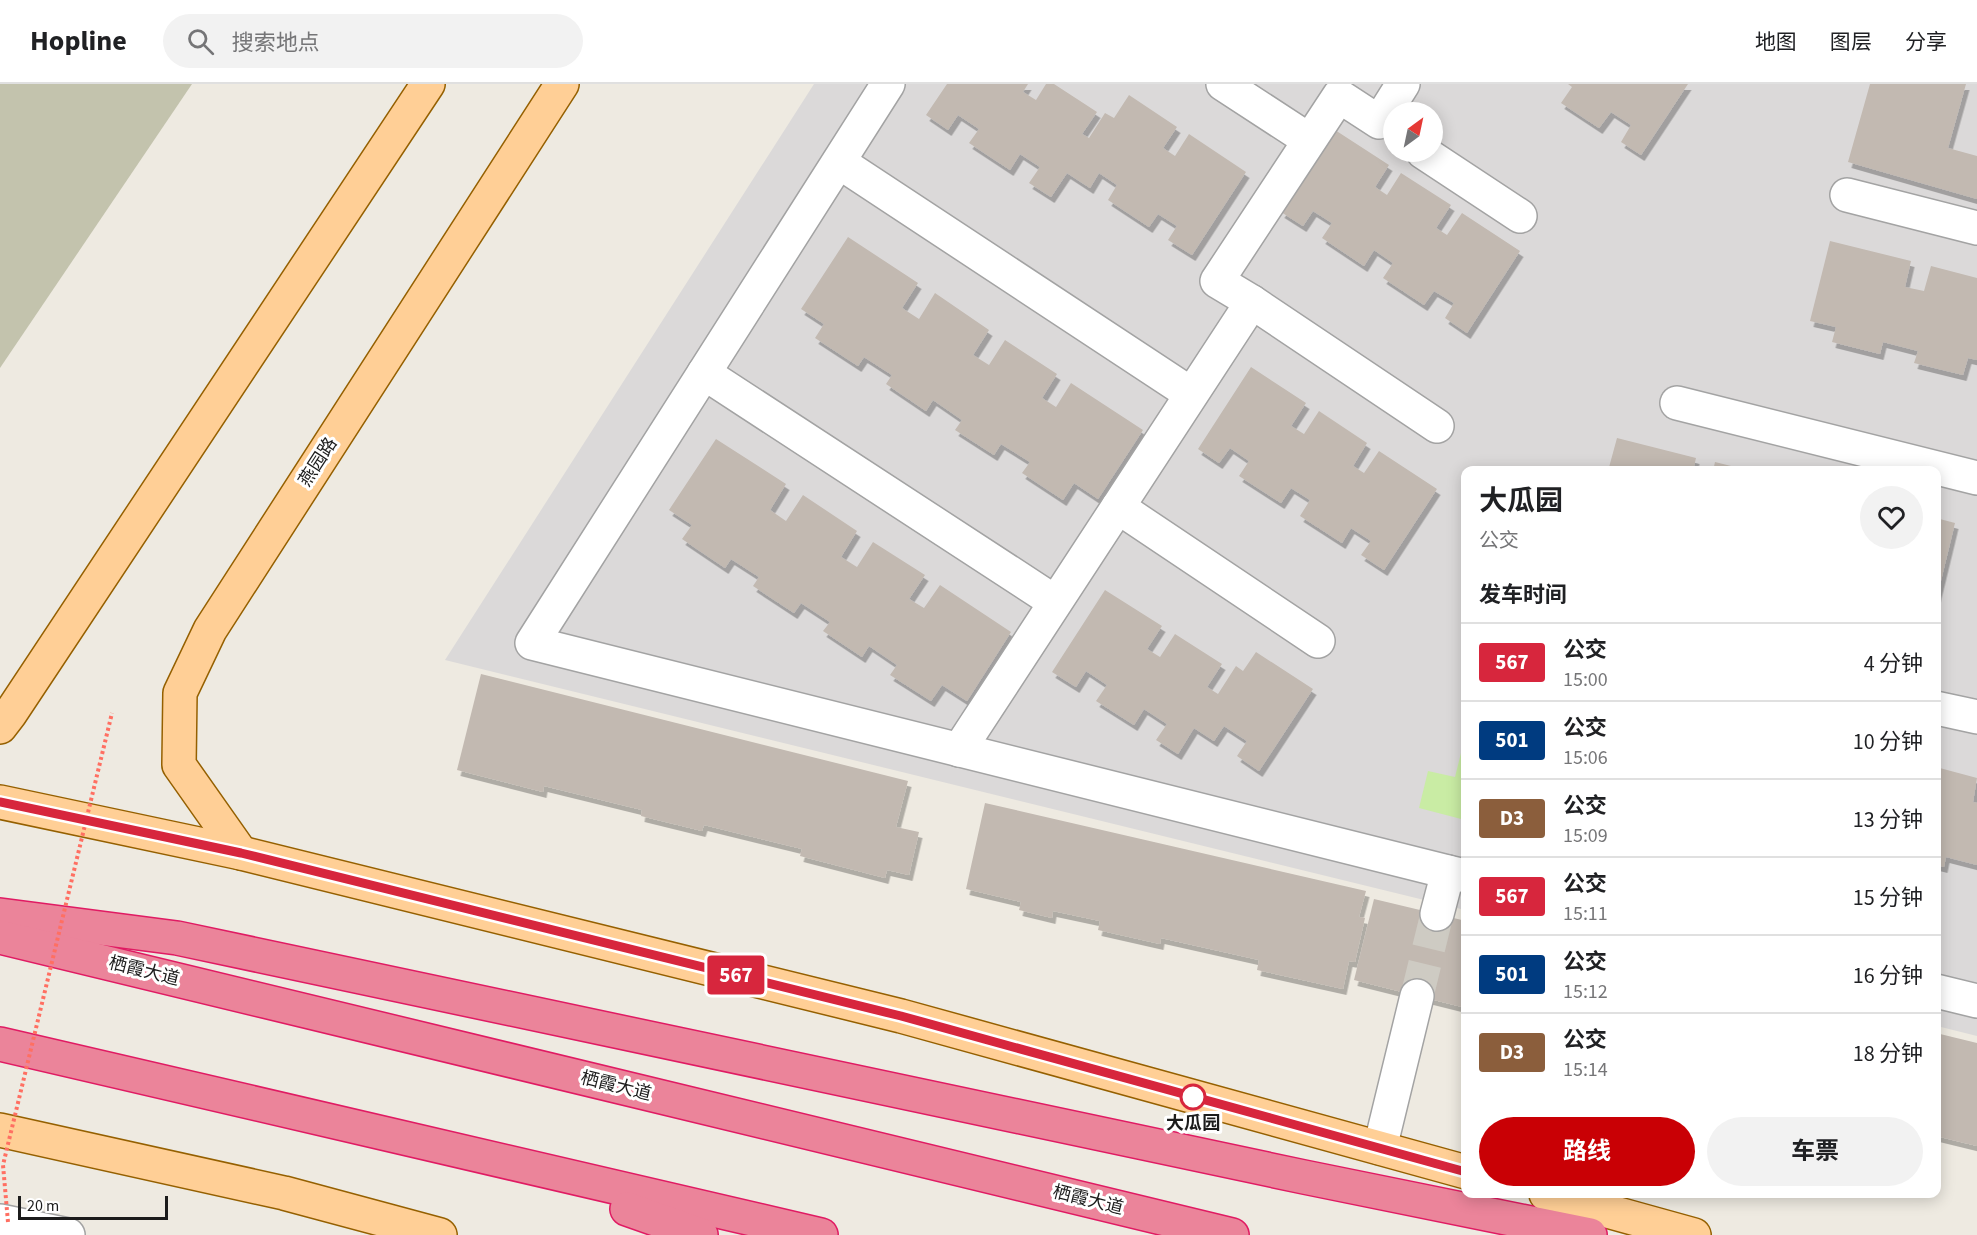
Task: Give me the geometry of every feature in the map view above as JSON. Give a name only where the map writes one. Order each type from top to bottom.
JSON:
[{"type":"highway","points":[[0,915],[177,938],[1304,1177],[1590,1235]]},
{"type":"highway","name":"栖霞大道","points":[[0,936],[1232,1235]]},
{"type":"highway","points":[[0,1044],[821,1235]]},
{"type":"highway","points":[[466,1154],[701,1235]]},
{"type":"main road","points":[[0,726],[428,84]]},
{"type":"main road","name":"燕园路","points":[[241,853],[179,765],[180,693],[210,630],[562,84]]},
{"type":"main road","points":[[0,802],[241,853],[901,1016],[1461,1171]]},
{"type":"main road","points":[[0,1130],[284,1193],[440,1235]]},
{"type":"main road","points":[[1560,1198],[1694,1235]]},
{"type":"street","points":[[888,84],[532,643],[1457,874],[1437,914]]},
{"type":"street","points":[[1223,84],[1310,140]]},
{"type":"street","points":[[1396,102],[1403,84]]},
{"type":"street","points":[[1383,125],[1339,96],[1217,280],[1437,426]]},
{"type":"street","points":[[839,162],[1191,394]]},
{"type":"street","points":[[1438,162],[1520,216]]},
{"type":"street","points":[[1847,195],[1977,228]]},
{"type":"street","points":[[959,750],[1252,302]]},
{"type":"street","points":[[704,374],[1055,602]]},
{"type":"street","points":[[1677,403],[1929,466]]},
{"type":"street","points":[[1941,469],[1977,478]]},
{"type":"street","points":[[1118,507],[1318,641]]},
{"type":"street","points":[[1941,709],[1977,717]]},
{"type":"street","points":[[1941,992],[1977,1001]]},
{"type":"street","points":[[1380,1148],[1417,996]]},
{"type":"street","points":[[4,1221],[68,1235]]},
{"type":"path","points":[[4,1221],[3,1165],[112,713]]},
{"type":"shaded area","points":[[0,84],[192,84],[0,368]]},
{"type":"shaded area","points":[[814,84],[1977,84],[1977,1036],[1941,1027],[1941,466],[1461,466],[1461,909],[445,660]]},
{"type":"green space","points":[[1461,753],[1461,819],[1419,808],[1428,771],[1455,777]]},
{"type":"building","points":[[947,84],[1028,84],[1023,92],[1036,100],[1046,84],[1054,84],[1097,112],[1082,134],[1089,138],[1105,113],[1114,118],[1129,95],[1177,127],[1163,148],[1175,156],[1189,134],[1246,172],[1192,255],[1168,240],[1177,226],[1158,214],[1149,227],[1108,200],[1117,185],[1099,173],[1090,188],[1067,173],[1051,197],[1029,183],[1040,167],[1020,154],[1010,170],[969,143],[979,129],[958,115],[948,130],[926,115]]},
{"type":"building","points":[[1568,84],[1688,84],[1641,155],[1621,142],[1631,125],[1611,112],[1599,128],[1561,103],[1572,87]]},
{"type":"building","points":[[1870,84],[1966,84],[1948,148],[1977,156],[1977,199],[1848,162]]},
{"type":"building","points":[[1335,130],[1389,165],[1375,187],[1387,195],[1401,173],[1451,205],[1436,228],[1447,235],[1462,213],[1520,251],[1467,333],[1445,318],[1454,303],[1434,291],[1424,305],[1383,278],[1393,263],[1374,250],[1364,266],[1322,238],[1332,223],[1313,211],[1303,226],[1281,212]]},
{"type":"building","points":[[848,237],[918,283],[902,308],[919,319],[935,293],[989,330],[973,355],[989,365],[1005,340],[1057,374],[1042,398],[1056,407],[1071,383],[1143,430],[1098,499],[1074,483],[1063,500],[1022,473],[1030,462],[1001,444],[994,455],[955,430],[962,420],[933,400],[926,411],[886,384],[892,375],[864,357],[858,366],[815,338],[824,324],[801,309]]},
{"type":"building","points":[[1830,241],[1911,261],[1905,287],[1924,291],[1931,266],[1977,278],[1977,360],[1968,358],[1963,375],[1914,363],[1918,351],[1883,342],[1880,354],[1832,342],[1836,327],[1810,321]]},
{"type":"building","points":[[1251,367],[1306,403],[1291,426],[1304,434],[1319,411],[1367,443],[1353,466],[1364,473],[1379,451],[1437,489],[1384,570],[1361,555],[1371,541],[1351,528],[1342,543],[1300,516],[1310,500],[1291,488],[1281,503],[1239,476],[1249,461],[1230,448],[1219,463],[1198,449]]},
{"type":"building","points":[[1617,438],[1696,458],[1694,466],[1609,466]]},
{"type":"building","points":[[716,439],[786,484],[770,510],[786,521],[803,495],[857,531],[841,557],[857,567],[873,542],[925,575],[909,599],[924,608],[940,585],[1011,632],[967,701],[942,685],[931,701],[890,675],[897,665],[869,646],[862,657],[823,631],[830,622],[801,603],[794,613],[753,586],[759,577],[731,559],[725,568],[682,539],[692,525],[669,510]]},
{"type":"building","points":[[1715,462],[1731,466],[1714,466]]},
{"type":"building","points":[[1941,519],[1955,523],[1941,581]]},
{"type":"building","points":[[1105,590],[1162,626],[1147,649],[1160,657],[1175,634],[1222,664],[1207,687],[1218,694],[1236,666],[1243,671],[1256,652],[1313,689],[1259,771],[1237,756],[1247,741],[1224,726],[1214,741],[1194,728],[1178,754],[1156,740],[1167,724],[1144,709],[1134,725],[1096,701],[1107,685],[1086,671],[1076,687],[1052,672]]},
{"type":"building","points":[[481,674],[908,781],[896,827],[919,832],[909,875],[887,870],[885,878],[800,856],[802,849],[704,825],[702,831],[641,816],[642,810],[544,786],[543,792],[457,770]]},
{"type":"building","points":[[1941,768],[1977,778],[1973,802],[1977,803],[1977,865],[1946,857],[1944,867],[1941,866]]},
{"type":"building","points":[[985,803],[1366,891],[1359,917],[1365,918],[1355,962],[1349,961],[1343,989],[1257,970],[1259,960],[1161,938],[1160,944],[1098,930],[1100,921],[1053,911],[1052,918],[1019,910],[1021,902],[966,889]]},
{"type":"building","points":[[1374,899],[1461,920],[1461,1007],[1354,980]]},
{"type":"building","points":[[1941,1034],[1977,1043],[1977,1146],[1941,1137]]},
{"type":"tunnel","points":[[1417,996],[1437,914]]},
{"type":"bus line","name":"567","points":[[0,802],[241,853],[901,1016],[1461,1171]]},
{"type":"place","name":"大瓜园","points":[[1193,1097]]}]
